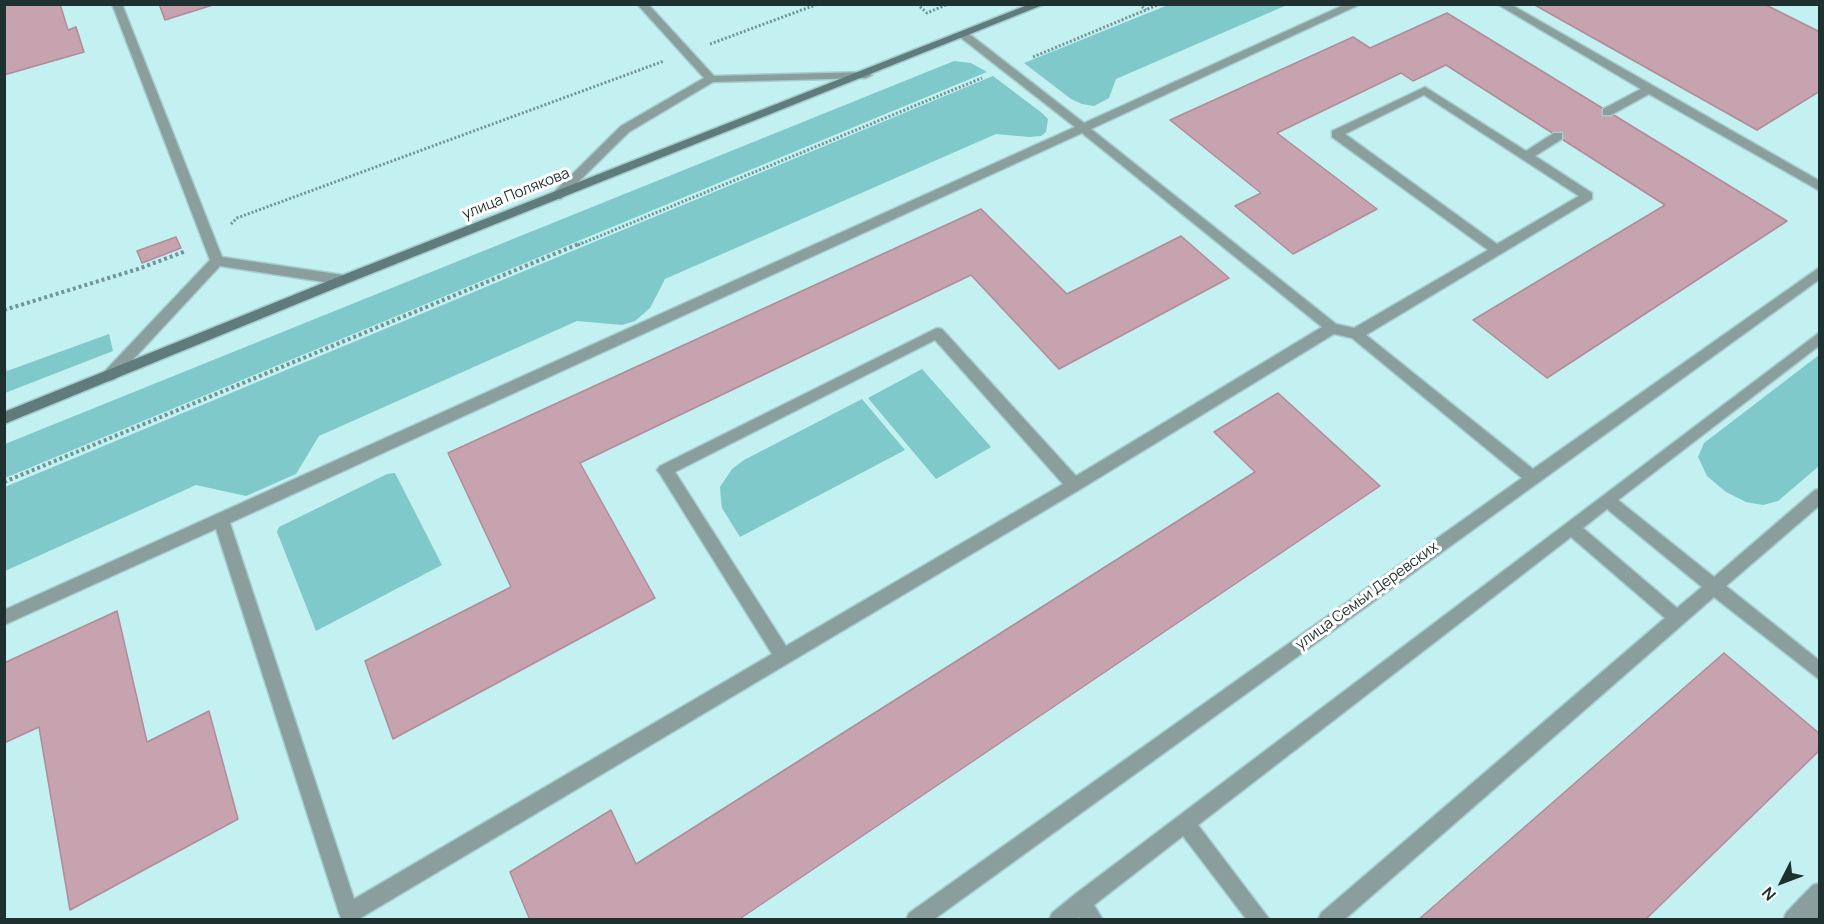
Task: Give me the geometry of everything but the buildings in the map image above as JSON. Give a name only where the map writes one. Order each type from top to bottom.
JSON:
[{"type":"main road","name":"улица Полякова","points":[[4,418],[343,280],[866,75],[1040,4]]},
{"type":"lane","points":[[117,4],[217,261]]},
{"type":"lane","points":[[642,4],[711,79]]},
{"type":"lane","points":[[4,618],[1356,4]]},
{"type":"lane","points":[[1502,4],[1820,187]]},
{"type":"lane","points":[[964,35],[1332,328],[1356,334],[1533,478]]},
{"type":"lane","points":[[557,196],[625,129],[711,79],[866,75]]},
{"type":"lane","points":[[1607,112],[1649,89]]},
{"type":"lane","points":[[1356,334],[1588,196],[1425,90],[1336,134],[1497,250]]},
{"type":"lane","points":[[1526,156],[1558,136]]},
{"type":"lane","points":[[217,261],[343,280]]},
{"type":"lane","points":[[110,375],[217,261]]},
{"type":"lane","name":"улица Семьи Деревских","points":[[916,920],[1820,272]]},
{"type":"lane","points":[[221,520],[347,916],[1074,485],[1332,328]]},
{"type":"lane","points":[[783,657],[665,470],[938,333],[1074,485]]},
{"type":"lane","points":[[1059,920],[1608,501],[1632,478],[1820,337]]},
{"type":"lane","points":[[1328,920],[1820,495]]},
{"type":"lane","points":[[1608,501],[1820,672]]},
{"type":"lane","points":[[1572,528],[1678,619]]},
{"type":"lane","points":[[1185,823],[1260,920]]},
{"type":"lane","points":[[1081,902],[1093,920]]},
{"type":"path","points":[[4,310],[138,269],[210,242],[237,218],[818,4]]},
{"type":"path","points":[[917,4],[927,13],[948,4]]},
{"type":"path","points":[[1139,4],[1147,10]]},
{"type":"path","points":[[4,482],[1160,4]]},
{"type":"shaded area","points":[[1168,5],[1287,5],[1116,79],[1109,98],[1094,106],[1071,99],[1024,63]]},
{"type":"shaded area","points":[[954,61],[971,63],[987,72],[5,478],[5,444]]},
{"type":"shaded area","points":[[993,76],[1048,119],[1046,132],[1041,136],[1029,137],[996,134],[665,279],[650,308],[635,321],[622,325],[577,321],[319,436],[296,474],[246,496],[196,485],[5,571],[5,487]]},
{"type":"shaded area","points":[[109,334],[113,351],[5,393],[5,365],[7,371]]},
{"type":"shaded area","points":[[1819,355],[1819,466],[1778,501],[1763,505],[1746,502],[1726,492],[1707,476],[1698,457],[1704,443]]},
{"type":"shaded area","points":[[922,369],[991,447],[936,479],[868,398]]},
{"type":"shaded area","points":[[862,399],[905,450],[740,537],[722,508],[721,500],[720,487],[732,469],[744,460]]},
{"type":"shaded area","points":[[395,473],[442,565],[316,631],[277,532],[279,527],[387,474]]}]
